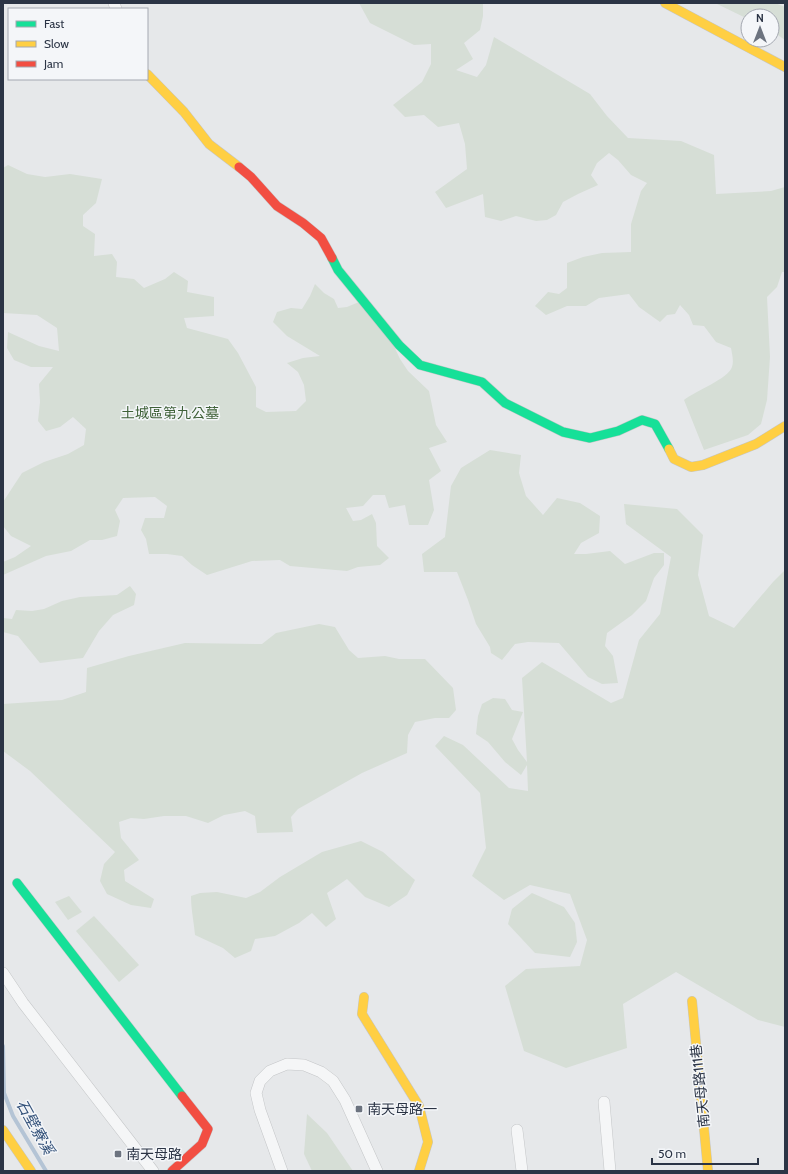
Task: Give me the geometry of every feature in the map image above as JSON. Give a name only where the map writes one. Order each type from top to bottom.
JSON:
[{"type":"street","points":[[665,3],[785,68]]},
{"type":"street","points":[[148,75],[184,112],[210,144],[251,177],[277,206],[304,223],[321,238],[338,270],[399,345],[420,365],[482,382],[505,403],[563,432],[590,438],[618,430],[642,420],[655,424],[674,459],[690,466],[703,465],[756,444],[785,426]]},
{"type":"street","points":[[17,883],[208,1129],[202,1144],[172,1171]]},
{"type":"street","points":[[3,973],[23,1003],[153,1171]]},
{"type":"street","points":[[364,997],[362,1014],[419,1106],[428,1142],[419,1171]]},
{"type":"street","name":"南天母路111巷","points":[[692,1002],[708,1171]]},
{"type":"street","points":[[282,1171],[260,1110],[256,1093],[260,1080],[270,1071],[287,1064],[304,1065],[320,1072],[333,1081],[345,1100],[377,1171]]},
{"type":"street","points":[[604,1102],[610,1171]]},
{"type":"street","points":[[3,1130],[31,1171]]},
{"type":"street","points":[[517,1130],[522,1171]]},
{"type":"green space","points":[[359,3],[483,3],[483,16],[480,30],[464,43],[473,59],[456,70],[477,77],[486,65],[494,37],[590,94],[607,116],[628,138],[681,141],[714,155],[716,194],[771,191],[785,187],[785,272],[782,272],[777,287],[767,297],[770,357],[767,400],[761,424],[748,435],[704,450],[684,400],[724,376],[732,367],[733,360],[731,348],[716,342],[704,326],[693,325],[689,315],[680,305],[675,314],[667,315],[660,322],[639,307],[629,294],[599,298],[586,306],[567,306],[546,315],[535,306],[548,292],[559,294],[567,288],[567,263],[583,257],[602,253],[631,252],[631,224],[641,191],[647,183],[631,175],[618,160],[609,153],[597,163],[591,175],[598,185],[563,202],[556,215],[547,220],[536,221],[516,216],[501,221],[485,217],[483,194],[446,208],[435,192],[467,169],[465,144],[459,123],[438,127],[424,115],[405,117],[393,105],[422,82],[431,64],[431,44],[414,45],[370,23]]},
{"type":"green space","points":[[715,3],[775,3],[785,7],[785,40],[780,37],[780,8],[740,8],[740,15]]},
{"type":"green space","name":"土城區第九公墓","points":[[8,165],[27,174],[45,177],[70,174],[102,179],[96,203],[83,215],[83,226],[95,234],[94,256],[112,254],[117,262],[116,277],[134,279],[144,288],[165,279],[174,272],[188,281],[187,292],[214,297],[214,316],[184,318],[187,328],[228,339],[238,353],[256,387],[256,407],[266,412],[296,411],[306,401],[304,385],[298,372],[287,363],[303,358],[320,356],[287,336],[273,322],[277,312],[291,308],[302,309],[315,284],[324,293],[334,299],[338,308],[347,307],[359,302],[392,342],[400,359],[408,371],[429,391],[436,425],[447,442],[429,448],[441,471],[429,480],[434,510],[428,525],[409,525],[405,505],[389,508],[385,495],[373,495],[363,506],[346,508],[353,521],[361,520],[372,514],[376,523],[377,546],[389,558],[380,565],[358,567],[347,571],[290,566],[280,560],[252,561],[207,575],[182,556],[149,554],[146,539],[141,530],[145,518],[164,518],[167,506],[155,497],[123,498],[115,510],[120,521],[117,536],[102,540],[90,540],[71,551],[46,556],[3,575],[3,562],[15,557],[31,546],[11,536],[3,526],[3,502],[22,473],[44,462],[68,454],[84,445],[86,429],[73,417],[60,427],[46,431],[38,421],[40,402],[39,384],[53,367],[31,367],[14,360],[7,348],[8,332],[39,346],[59,351],[57,328],[37,315],[3,313],[3,168]]},
{"type":"green space","points":[[490,450],[521,455],[519,473],[526,496],[543,515],[557,498],[580,503],[600,516],[599,533],[581,543],[574,554],[610,551],[625,564],[654,553],[664,553],[664,565],[654,578],[646,601],[632,615],[607,633],[605,646],[613,656],[618,683],[602,684],[588,677],[559,643],[528,642],[515,644],[502,660],[491,653],[490,647],[476,624],[457,572],[424,572],[422,554],[445,537],[451,486],[461,468]]},
{"type":"green space","points":[[624,504],[677,509],[703,535],[698,575],[709,616],[734,628],[785,570],[785,1027],[758,1020],[676,972],[623,1004],[627,1048],[566,1068],[524,1051],[505,986],[526,969],[580,966],[587,940],[570,894],[530,885],[504,900],[472,876],[486,848],[480,793],[435,746],[444,736],[463,745],[509,788],[528,791],[527,765],[521,775],[505,762],[488,742],[476,734],[478,716],[482,704],[493,698],[505,699],[512,710],[523,712],[512,739],[527,762],[522,678],[542,662],[611,703],[623,698],[639,640],[660,614],[671,557],[626,524]]},
{"type":"green space","points":[[130,586],[136,594],[134,605],[113,615],[99,631],[83,658],[40,663],[18,636],[3,632],[3,618],[12,619],[16,610],[32,611],[44,609],[62,601],[80,597],[117,595]]},
{"type":"green space","points":[[319,624],[335,627],[349,650],[358,658],[385,656],[399,659],[425,659],[453,688],[456,710],[449,718],[435,718],[415,722],[408,735],[407,753],[362,773],[298,809],[291,817],[293,832],[257,833],[255,816],[245,811],[224,815],[208,823],[186,816],[164,816],[144,819],[131,818],[119,822],[121,838],[139,860],[124,870],[125,881],[154,899],[151,908],[131,905],[107,894],[100,881],[104,864],[115,852],[30,771],[3,751],[3,704],[62,700],[86,692],[87,668],[129,656],[185,643],[262,644],[276,633]]},
{"type":"green space","points":[[361,841],[383,852],[415,880],[407,895],[389,907],[365,897],[347,879],[327,893],[336,919],[326,927],[312,913],[299,923],[275,936],[255,939],[251,951],[235,958],[223,948],[195,935],[191,896],[200,893],[217,892],[246,898],[260,892],[280,877],[322,852]]},
{"type":"green space","points":[[532,893],[564,907],[575,923],[577,942],[570,957],[535,953],[508,924],[512,909]]},
{"type":"green space","points":[[69,896],[82,912],[68,920],[55,902]]},
{"type":"green space","points":[[94,916],[139,965],[119,982],[76,931]]},
{"type":"green space","points":[[307,1114],[327,1133],[353,1171],[312,1171],[304,1154]]},
{"type":"waterway","name":"石壁寮溪","points":[[3,1046],[4,1093],[13,1116],[46,1171]]},
{"type":"traffic: fast","points":[[332,258],[338,270],[399,345],[420,365],[482,382],[505,403],[563,432],[590,438],[618,431],[642,420],[655,424],[669,449]]},
{"type":"traffic: fast","points":[[17,883],[182,1096]]},
{"type":"traffic: slow","points":[[665,3],[785,67]]},
{"type":"traffic: slow","points":[[148,75],[184,112],[209,144],[239,167]]},
{"type":"traffic: slow","points":[[669,449],[674,459],[691,467],[703,465],[756,444],[785,426]]},
{"type":"traffic: slow","points":[[364,997],[362,1014],[419,1106],[428,1142],[419,1171]]},
{"type":"traffic: slow","points":[[692,1001],[708,1171]]},
{"type":"traffic: slow","points":[[3,1130],[31,1171]]},
{"type":"traffic: jam","points":[[239,167],[251,177],[277,206],[303,223],[321,238],[332,258]]},
{"type":"traffic: jam","points":[[172,1171],[202,1144],[208,1129],[182,1096]]},
{"type":"place","name":"南天母路一","points":[[359,1109]]},
{"type":"place","name":"南天母路","points":[[118,1154]]}]
